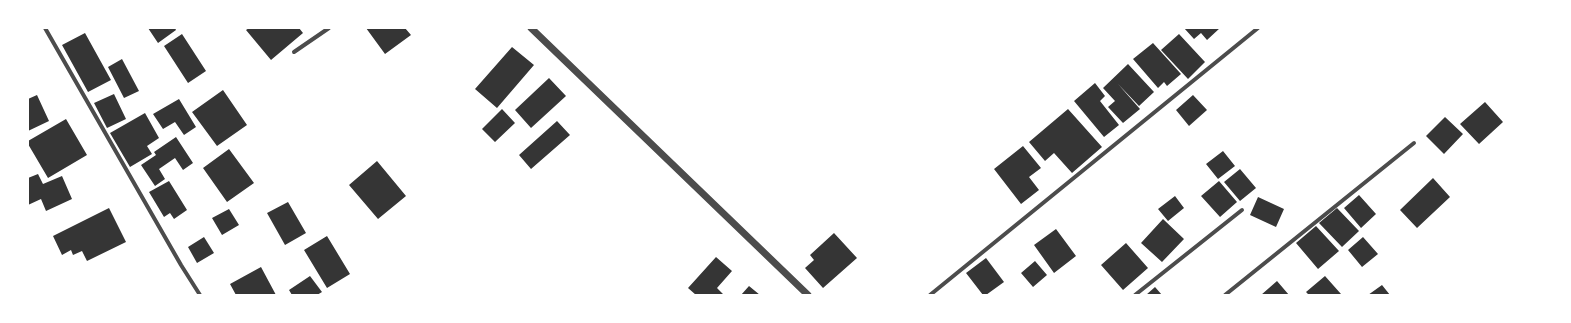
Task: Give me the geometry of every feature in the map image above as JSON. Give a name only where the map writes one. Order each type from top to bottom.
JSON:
[{"type":"street","points":[[44,28],[181,265],[200,295]]},
{"type":"street","points":[[294,52],[329,28]]},
{"type":"street","points":[[531,28],[808,295]]},
{"type":"street","points":[[930,295],[1258,28]]},
{"type":"street","points":[[1224,295],[1414,143]]},
{"type":"street","points":[[1135,295],[1242,210]]},
{"type":"building","points":[[148,28],[175,28],[176,30],[158,43]]},
{"type":"building","points":[[249,28],[299,28],[303,33],[271,60],[246,30]]},
{"type":"building","points":[[366,28],[405,28],[411,35],[385,54]]},
{"type":"building","points":[[1184,28],[1220,28],[1207,40],[1201,33],[1194,39]]},
{"type":"building","points":[[85,33],[111,80],[88,92],[62,45]]},
{"type":"building","points":[[182,34],[206,71],[188,83],[164,46]]},
{"type":"building","points":[[1179,34],[1205,62],[1188,79],[1161,50]]},
{"type":"building","points":[[1153,43],[1181,74],[1167,86],[1164,82],[1158,88],[1133,59]]},
{"type":"building","points":[[512,47],[534,65],[497,108],[475,89]]},
{"type":"building","points":[[122,59],[139,91],[124,98],[108,67]]},
{"type":"building","points":[[1128,64],[1154,92],[1139,106],[1118,84],[1140,109],[1123,123],[1108,107],[1115,101],[1103,88]]},
{"type":"building","points":[[549,78],[566,96],[531,128],[515,110]]},
{"type":"building","points":[[1095,83],[1105,96],[1100,101],[1119,125],[1104,137],[1074,101]]},
{"type":"building","points":[[223,90],[247,125],[217,146],[192,112]]},
{"type":"building","points":[[114,94],[126,119],[107,128],[94,103]]},
{"type":"building","points":[[37,95],[49,121],[28,131],[28,99]]},
{"type":"building","points":[[1193,95],[1207,110],[1189,126],[1176,110]]},
{"type":"building","points":[[179,99],[196,127],[184,135],[175,122],[163,129],[153,114]]},
{"type":"building","points":[[1485,102],[1503,122],[1479,144],[1460,124]]},
{"type":"building","points":[[502,109],[515,123],[495,142],[482,129]]},
{"type":"building","points":[[1068,109],[1102,147],[1072,173],[1054,153],[1045,161],[1029,142]]},
{"type":"building","points":[[145,113],[159,138],[147,146],[152,154],[130,167],[110,133]]},
{"type":"building","points":[[1445,117],[1463,134],[1444,154],[1426,136]]},
{"type":"building","points":[[66,119],[87,155],[48,178],[28,144],[28,141]]},
{"type":"building","points":[[557,121],[570,135],[531,169],[519,155]]},
{"type":"building","points":[[176,137],[193,163],[183,170],[175,158],[159,169],[165,179],[155,186],[141,165],[156,155],[154,152]]},
{"type":"building","points":[[1023,146],[1041,168],[1029,177],[1039,190],[1021,204],[994,169]]},
{"type":"building","points":[[229,149],[254,183],[227,202],[203,168]]},
{"type":"building","points":[[1223,151],[1235,166],[1218,179],[1206,164]]},
{"type":"building","points":[[377,161],[406,196],[378,219],[349,185]]},
{"type":"building","points":[[1240,169],[1256,188],[1240,201],[1224,182]]},
{"type":"building","points":[[38,174],[43,184],[62,176],[72,199],[46,211],[41,199],[28,205],[28,178]]},
{"type":"building","points":[[1433,178],[1450,197],[1417,228],[1400,210]]},
{"type":"building","points":[[169,181],[187,210],[174,219],[170,213],[164,217],[149,192]]},
{"type":"building","points":[[1219,181],[1237,202],[1220,217],[1201,196]]},
{"type":"building","points":[[1359,195],[1376,214],[1361,228],[1344,208]]},
{"type":"building","points":[[1175,196],[1184,208],[1168,221],[1158,209]]},
{"type":"building","points":[[1258,197],[1284,209],[1276,227],[1250,215]]},
{"type":"building","points":[[288,202],[306,233],[285,245],[267,213]]},
{"type":"building","points":[[109,208],[126,242],[87,261],[82,251],[73,255],[71,250],[62,255],[53,236]]},
{"type":"building","points":[[1337,208],[1359,231],[1342,247],[1319,223]]},
{"type":"building","points":[[229,209],[239,225],[222,235],[212,218]]},
{"type":"building","points":[[1163,219],[1184,239],[1162,262],[1141,243]]},
{"type":"building","points":[[1316,226],[1339,251],[1318,269],[1296,243]]},
{"type":"building","points":[[1056,229],[1076,256],[1054,273],[1034,245]]},
{"type":"building","points":[[834,233],[857,258],[823,288],[805,268],[814,260],[810,255]]},
{"type":"building","points":[[327,236],[350,274],[327,288],[304,250]]},
{"type":"building","points":[[204,237],[214,253],[197,263],[188,247]]},
{"type":"building","points":[[1363,237],[1378,254],[1362,267],[1348,250]]},
{"type":"building","points":[[1126,243],[1148,268],[1123,290],[1101,265]]},
{"type":"building","points":[[716,257],[732,271],[717,288],[724,295],[696,295],[688,288]]},
{"type":"building","points":[[986,258],[1004,282],[986,295],[983,295],[966,273]]},
{"type":"building","points":[[1035,261],[1047,275],[1033,287],[1021,273]]},
{"type":"building","points":[[261,267],[276,295],[236,295],[230,284]]},
{"type":"building","points":[[310,276],[322,292],[317,295],[292,295],[289,290]]},
{"type":"building","points":[[1325,276],[1341,294],[1309,295],[1306,292]]},
{"type":"building","points":[[1277,281],[1289,295],[1261,295]]},
{"type":"building","points":[[1382,285],[1390,295],[1368,295]]},
{"type":"building","points":[[749,286],[760,295],[741,295]]},
{"type":"building","points":[[1155,287],[1162,295],[1146,295]]}]
